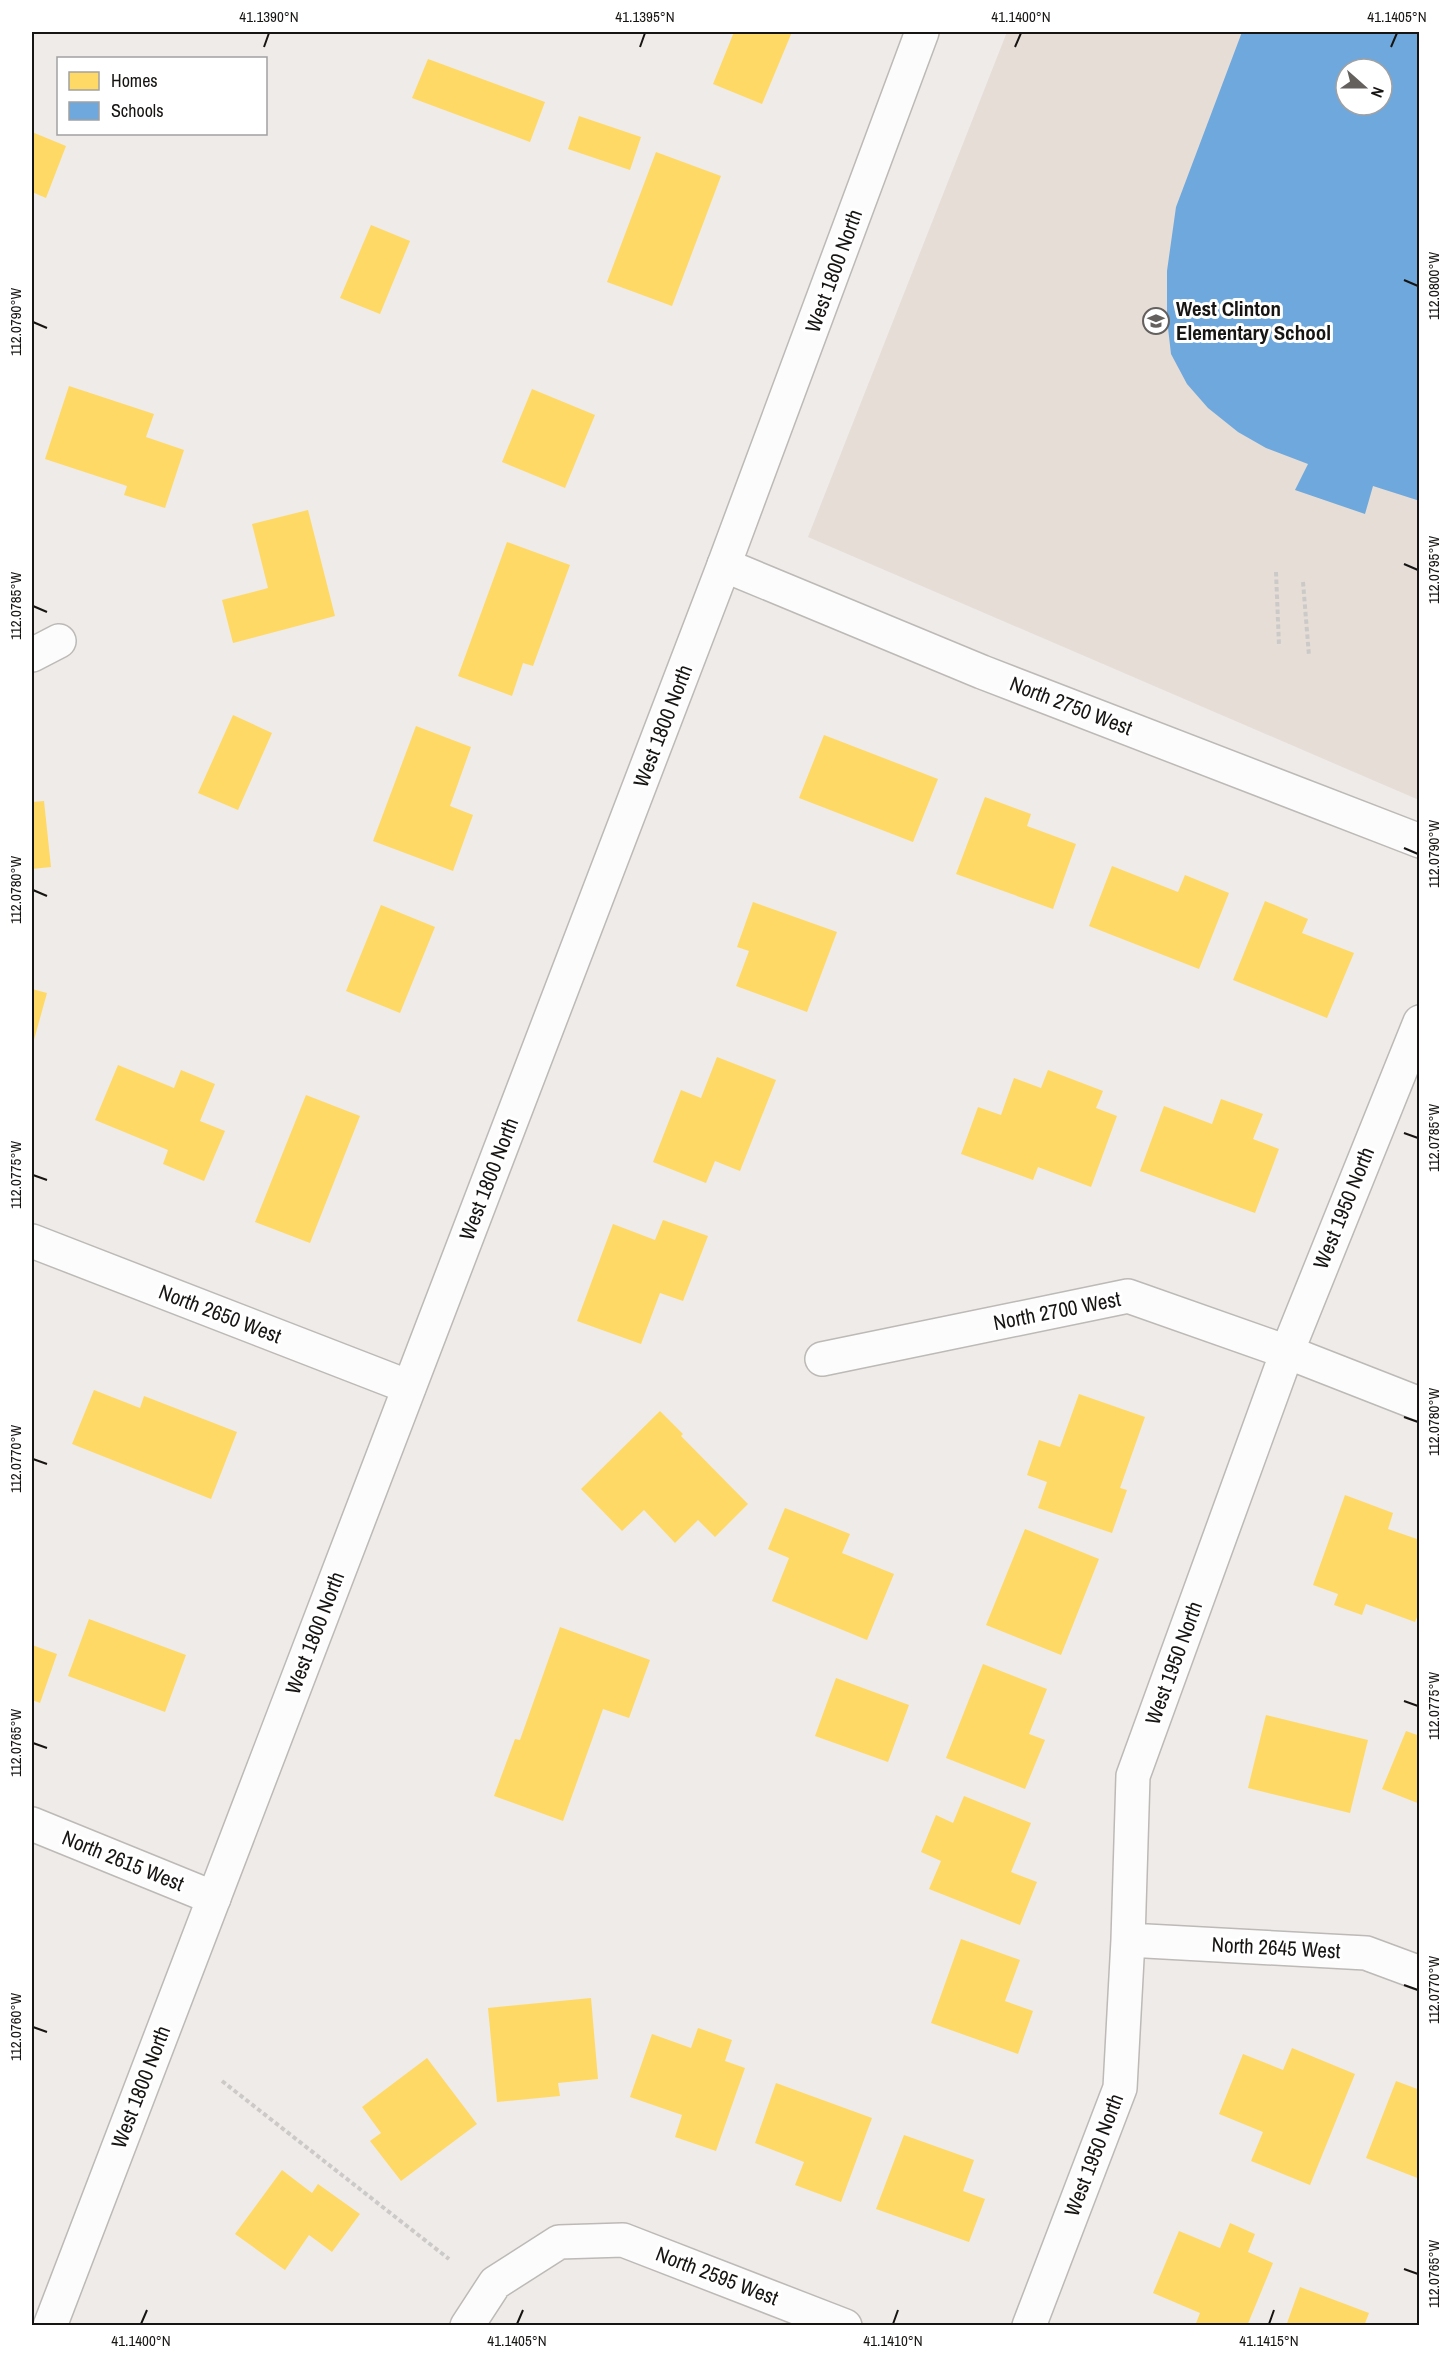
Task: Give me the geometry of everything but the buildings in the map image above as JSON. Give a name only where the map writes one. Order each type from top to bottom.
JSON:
[{"type":"street","name":"West 1800 North","points":[[50,2325],[724,565],[922,32]]},
{"type":"street","name":"North 2750 West","points":[[724,565],[982,672],[1419,841]]},
{"type":"street","name":"West 1950 North","points":[[1029,2325],[1120,2088],[1128,1940],[1133,1776],[1287,1352],[1419,1022]]},
{"type":"street","name":"North 2650 West","points":[[32,1241],[409,1387]]},
{"type":"street","name":"North 2700 West","points":[[822,1359],[1128,1296],[1287,1352],[1419,1404]]},
{"type":"street","name":"North 2615 West","points":[[32,1824],[214,1898]]},
{"type":"street","name":"North 2645 West","points":[[1128,1940],[1366,1953],[1419,1974]]},
{"type":"street","name":"North 2595 West","points":[[466,2325],[495,2283],[559,2242],[623,2240],[845,2325]]},
{"type":"path","points":[[1276,572],[1279,645]]},
{"type":"path","points":[[1303,582],[1309,656]]},
{"type":"path","points":[[222,2081],[449,2259]]},
{"type":"shaded area","name":"West Clinton Elementary School","points":[[1007,32],[1419,32],[1419,800],[808,537]]},
{"type":"place","name":"West Clinton Elementary School","points":[[1156,321]]}]
